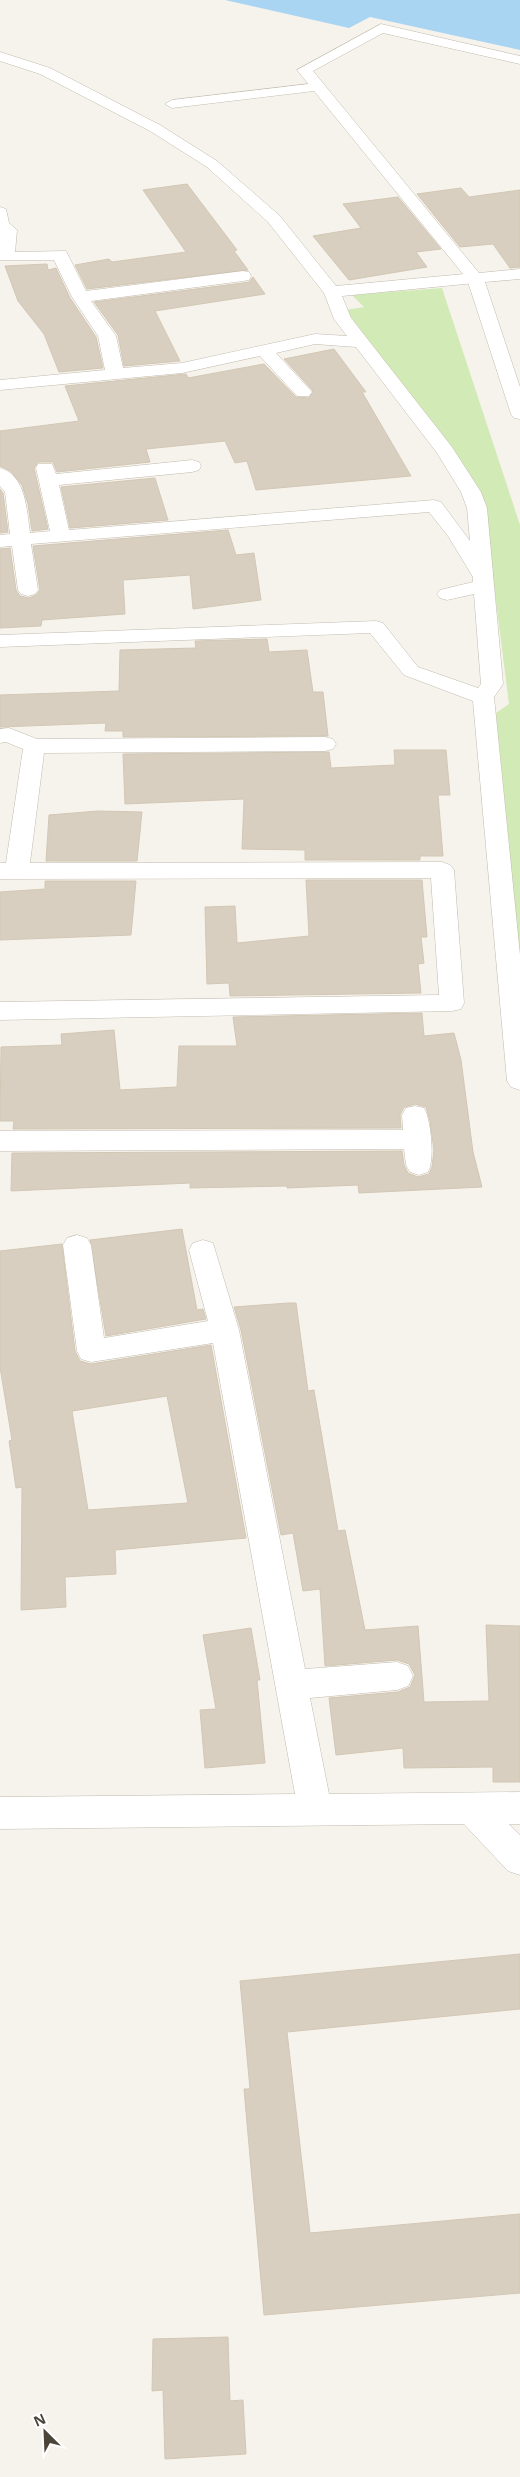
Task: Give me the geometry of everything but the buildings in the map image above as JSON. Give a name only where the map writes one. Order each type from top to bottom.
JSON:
[{"type":"street","points":[[520,60],[381,28],[304,70],[475,278],[520,414]]},
{"type":"street","points":[[0,56],[45,71],[155,128],[212,164],[274,219],[332,292],[343,318],[419,417],[438,451],[475,502],[485,583],[492,684],[483,697],[520,1081]]},
{"type":"street","points":[[172,104],[317,87]]},
{"type":"street","points":[[0,212],[0,225],[4,230],[3,258],[60,255],[80,297],[107,336],[115,374]]},
{"type":"street","points":[[332,292],[520,274]]},
{"type":"street","points":[[80,297],[243,276]]},
{"type":"street","points":[[315,339],[343,318]]},
{"type":"street","points":[[0,385],[182,368],[315,339],[360,342]]},
{"type":"street","points":[[264,350],[303,392]]},
{"type":"street","points":[[438,451],[447,484],[439,505]]},
{"type":"street","points":[[61,536],[46,475],[192,466]]},
{"type":"street","points":[[0,474],[14,491],[28,590]]},
{"type":"street","points":[[0,541],[475,502]]},
{"type":"street","points":[[439,505],[485,583]]},
{"type":"street","points":[[447,594],[485,583]]},
{"type":"street","points":[[0,641],[376,627],[411,671],[483,697]]},
{"type":"street","points":[[0,736],[9,735],[34,746],[325,744]]},
{"type":"street","points":[[0,1011],[452,1003],[442,870],[9,870],[34,746]]},
{"type":"street","points":[[0,1141],[417,1127],[419,1164]]},
{"type":"street","points":[[77,1245],[90,1351],[225,1330]]},
{"type":"street","points":[[203,1250],[225,1330],[315,1810]]},
{"type":"street","points":[[292,1685],[397,1676]]},
{"type":"street","points":[[471,1808],[520,1859]]},
{"type":"street","points":[[0,1813],[520,1808]]},
{"type":"green space","points":[[442,288],[520,525],[520,955],[496,713],[509,704],[483,498],[346,310],[364,307],[352,295]]},
{"type":"water","points":[[225,0],[520,0],[520,50],[370,17],[349,28]]}]
